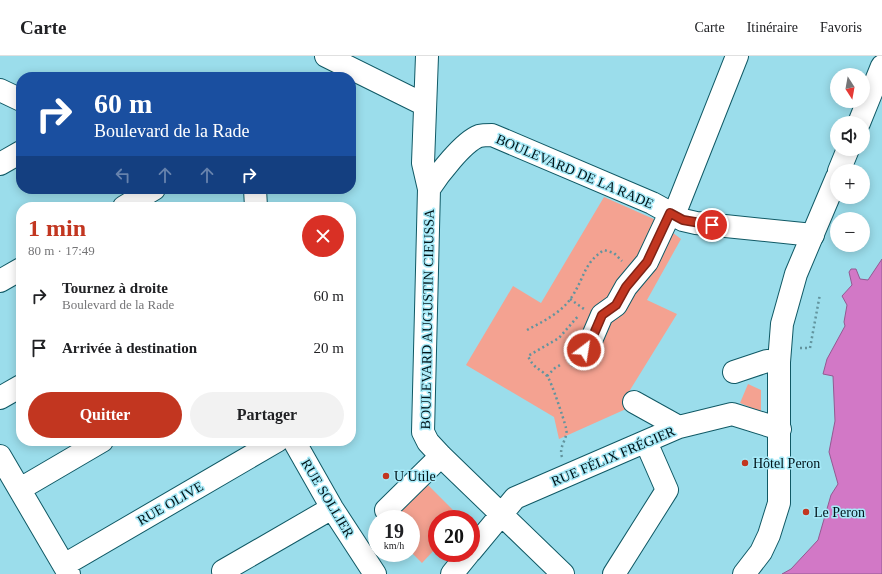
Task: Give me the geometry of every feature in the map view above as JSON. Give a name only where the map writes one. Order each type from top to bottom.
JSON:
[{"type":"street","points":[[326,56],[425,105]]},
{"type":"street","name":"BOULEVARD AUGUSTIN CIEUSSA","points":[[427,56],[423,163],[429,189],[423,432],[428,442],[441,456],[563,574]]},
{"type":"street","points":[[578,356],[590,343],[602,315],[616,305],[626,287],[647,262],[653,252],[672,214],[737,56]]},
{"type":"street","points":[[862,116],[882,66]]},
{"type":"street","points":[[0,90],[16,98]]},
{"type":"street","name":"BOULEVARD DE LA RADE","points":[[429,189],[439,173],[471,140],[479,136],[492,135],[652,203],[683,220],[696,223],[813,235]]},
{"type":"street","points":[[0,164],[16,155]]},
{"type":"street","points":[[132,202],[146,194]]},
{"type":"street","points":[[744,574],[764,546],[779,503],[780,429],[787,355],[782,324],[790,295],[830,194]]},
{"type":"street","points":[[0,281],[16,272]]},
{"type":"street","points":[[734,372],[767,360],[787,355]]},
{"type":"street","points":[[0,398],[16,389]]},
{"type":"street","points":[[634,402],[679,427]]},
{"type":"street","name":"RUE FÉLIX FRÉGIER","points":[[480,540],[515,498],[679,427],[732,414],[780,429]]},
{"type":"street","points":[[614,574],[667,490],[646,442]]},
{"type":"street","points":[[20,489],[93,446]]},
{"type":"street","name":"RUE OLIVE","points":[[66,570],[269,446]]},
{"type":"street","name":"RUE SOLLIER","points":[[297,446],[332,508],[375,574]]},
{"type":"street","points":[[0,456],[66,570]]},
{"type":"street","points":[[386,510],[441,456]]},
{"type":"street","points":[[225,574],[223,571],[332,508]]},
{"type":"street","name":"RUE FÉLIX FRÉGIER","points":[[452,574],[462,562]]},
{"type":"path","points":[[527,330],[554,316],[566,304],[573,295],[592,257],[604,250],[614,253],[623,262],[641,269]]},
{"type":"path","points":[[787,355],[810,348],[820,294]]},
{"type":"path","points":[[568,474],[559,451],[566,430],[547,376],[538,371],[531,364],[528,356],[559,338],[584,309]]},
{"type":"shaded area","points":[[604,197],[656,220],[681,239],[647,300],[677,314],[622,403],[626,409],[559,439],[554,417],[466,365],[513,286],[541,303]]},
{"type":"shaded area","points":[[882,259],[882,574],[782,574],[791,569],[818,540],[831,495],[838,484],[829,452],[835,421],[833,376],[823,374],[827,359],[845,326],[844,322],[847,305],[842,296],[852,285],[849,272],[851,269],[856,269],[860,279],[868,280]]},
{"type":"shaded area","points":[[748,384],[761,390],[761,412],[740,403]]},
{"type":"shaded area","points":[[423,480],[453,510],[428,510],[428,557],[422,563],[420,561],[420,510],[394,510]]},
{"type":"place","name":"Hôtel Peron","points":[[745,463]]},
{"type":"place","name":"U Utile","points":[[386,476]]},
{"type":"place","name":"Le Peron","points":[[806,512]]},
{"type":"route","points":[[584,350],[590,343],[602,315],[616,305],[633,277],[647,262],[670,213],[683,220],[712,225]]}]
